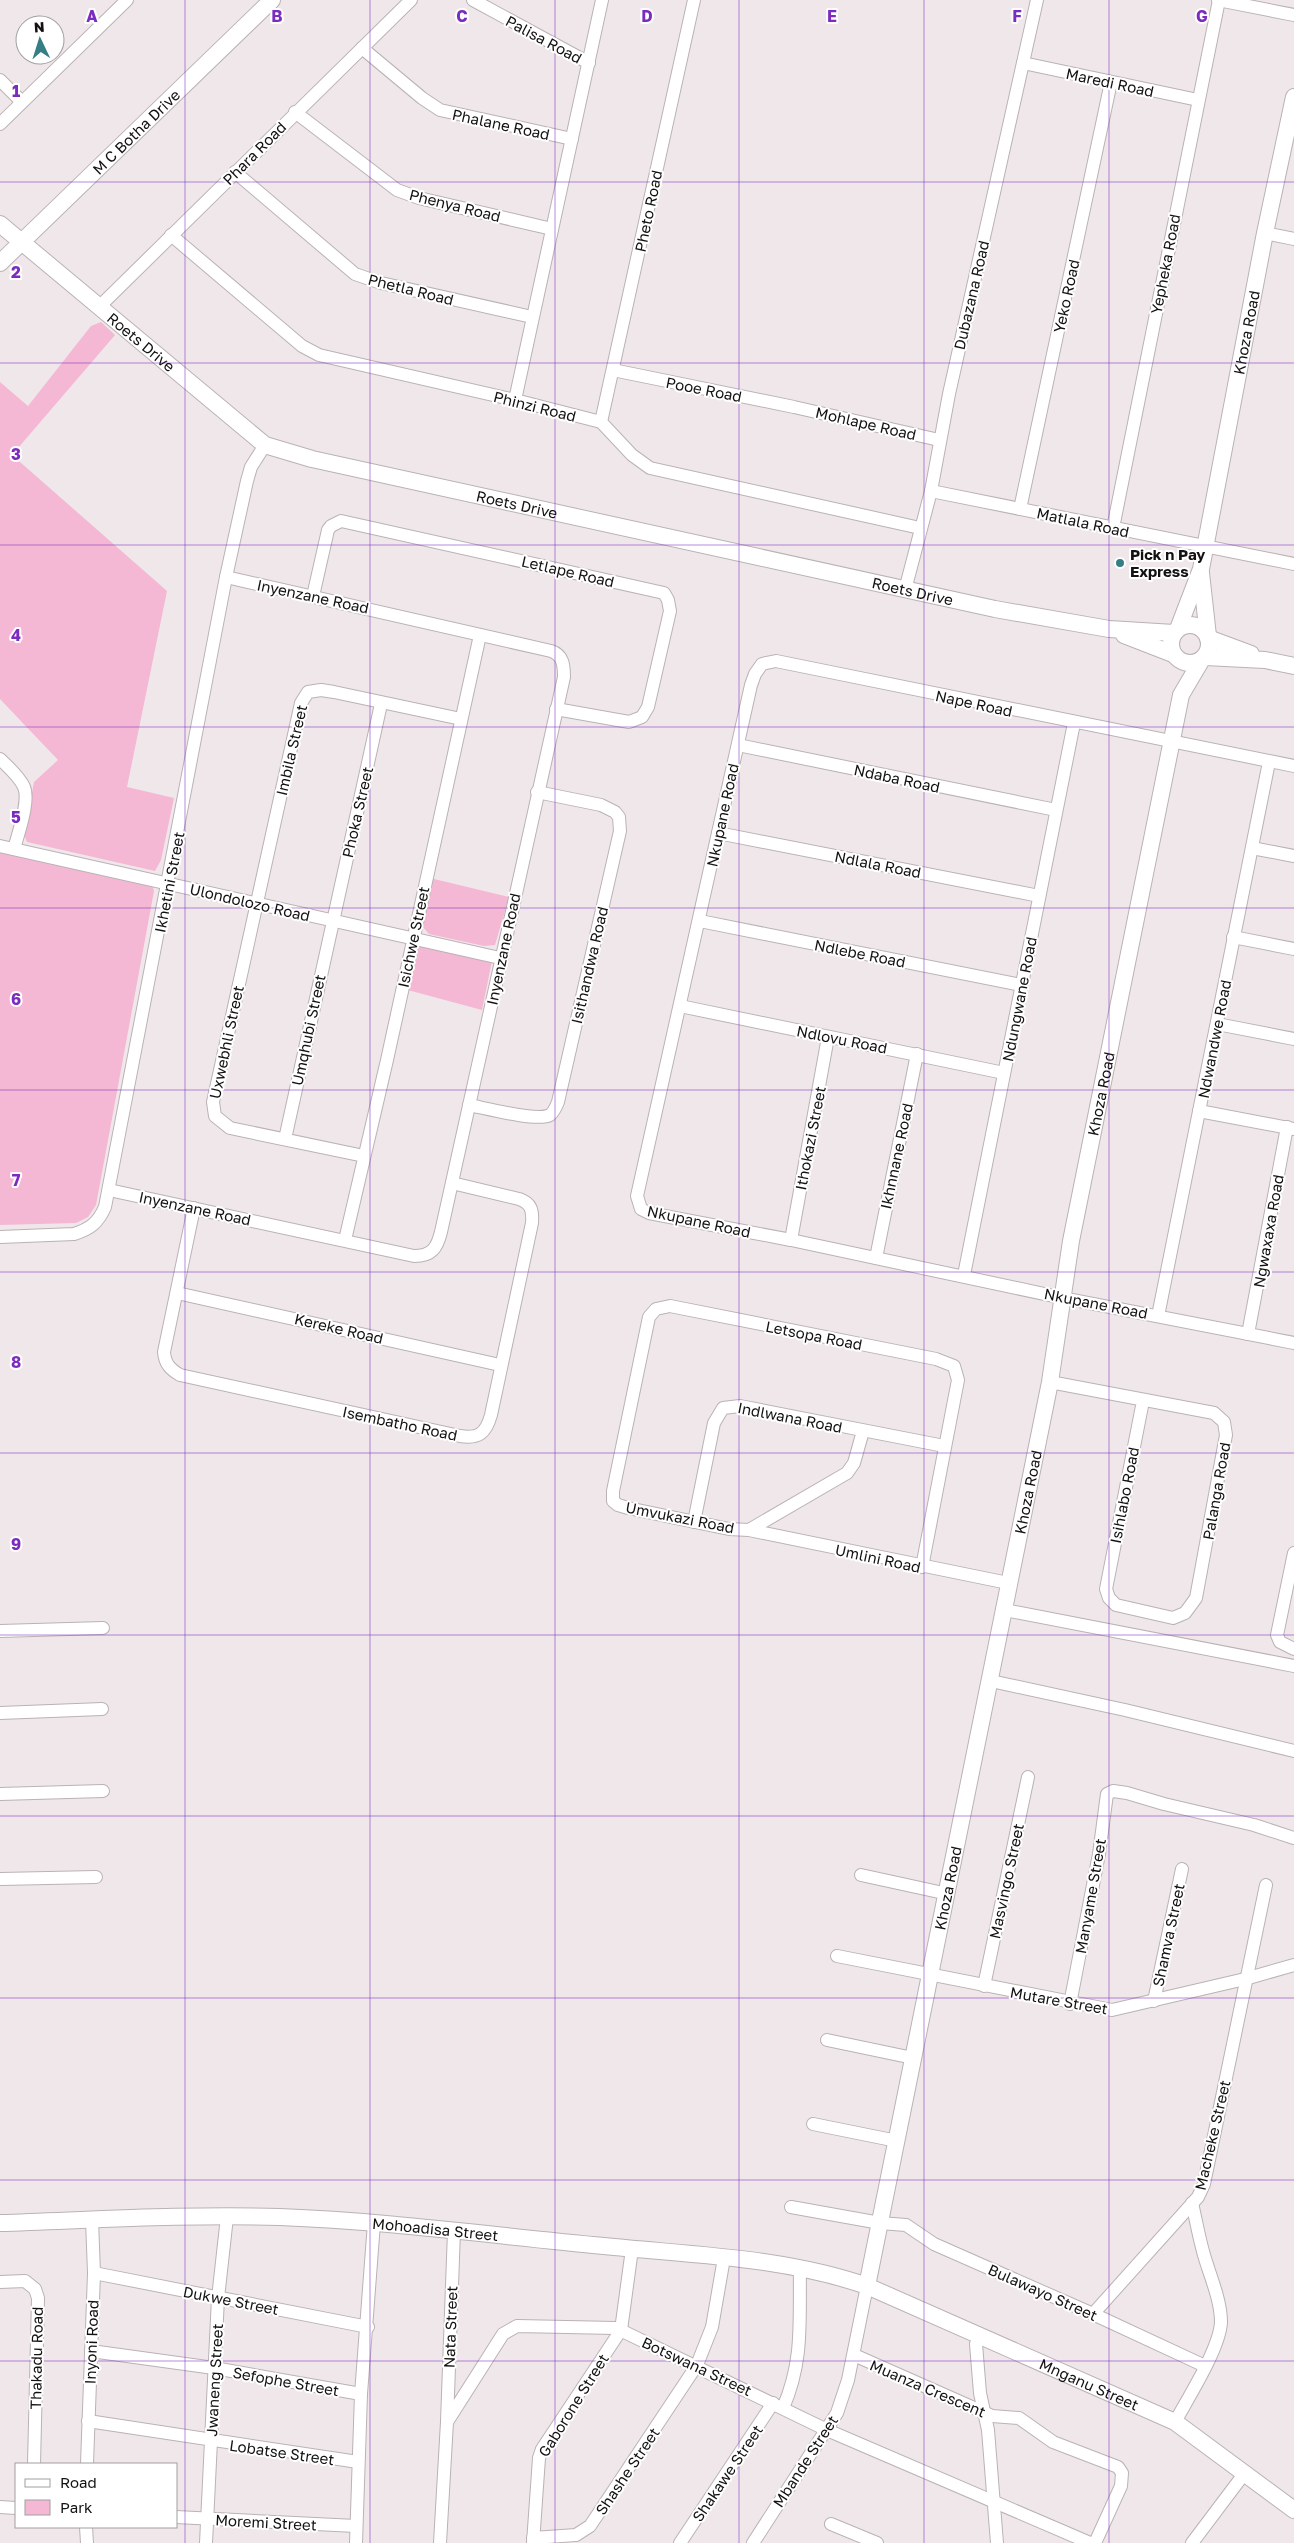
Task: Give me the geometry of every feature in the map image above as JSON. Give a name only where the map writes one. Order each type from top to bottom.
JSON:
[{"type":"street","points":[[0,124],[127,0]]},
{"type":"street","name":"M C Botha Drive","points":[[0,264],[20,242],[272,0]]},
{"type":"street","name":"Phara Road","points":[[99,307],[295,112],[411,0]]},
{"type":"street","name":"Palisa Road","points":[[473,0],[589,63]]},
{"type":"street","points":[[515,400],[602,0]]},
{"type":"street","name":"Pheto Road","points":[[600,422],[614,370],[694,0]]},
{"type":"street","name":"Dubazana Road","points":[[905,590],[931,491],[939,440],[1037,0]]},
{"type":"street","points":[[1219,0],[1294,15]]},
{"type":"street","name":"Yepheka Road","points":[[1113,528],[1219,0]]},
{"type":"street","name":"Phalane Road","points":[[362,48],[422,98],[440,110],[572,139]]},
{"type":"street","name":"Maredi Road","points":[[1023,63],[1198,100]]},
{"type":"street","points":[[0,80],[22,102]]},
{"type":"street","name":"Yeko Road","points":[[1020,509],[1111,82]]},
{"type":"street","name":"Khoza Road","points":[[1176,631],[1201,569],[1265,233],[1294,98]]},
{"type":"street","name":"Phenya Road","points":[[295,112],[397,190],[434,202],[552,229]]},
{"type":"street","name":"Phetla Road","points":[[235,172],[355,274],[381,283],[532,317]]},
{"type":"street","name":"Roets Drive","points":[[0,224],[265,445],[312,459],[905,590],[1109,629],[1176,631]]},
{"type":"street","points":[[1265,233],[1294,239]]},
{"type":"street","name":"Phinzi Road","points":[[171,235],[302,346],[319,356],[515,400],[600,422]]},
{"type":"street","name":"Pooe Road","points":[[614,370],[794,407]]},
{"type":"street","name":"Mohlape Road","points":[[794,407],[939,440]]},
{"type":"street","points":[[600,422],[632,455],[650,468],[920,528]]},
{"type":"street","name":"Ikhetini Street","points":[[0,1237],[84,1231],[93,1227],[100,1218],[109,1190],[226,577],[251,467],[265,445]]},
{"type":"street","name":"Matlala Road","points":[[931,491],[1294,564]]},
{"type":"street","name":"Letlape Road","points":[[313,596],[328,530],[336,523],[347,521],[660,591],[667,596],[670,611],[648,707],[642,717],[629,722],[556,709]]},
{"type":"street","name":"Khoza Road","points":[[1201,569],[1208,637]]},
{"type":"street","name":"Inyenzane Road","points":[[109,1190],[414,1256],[430,1253],[439,1242],[564,668],[556,652],[226,577]]},
{"type":"street","points":[[1265,660],[1203,659],[1195,663],[1184,663],[1174,655],[1171,644],[1176,631],[1187,626],[1197,626],[1208,637],[1265,660],[1294,666]]},
{"type":"street","name":"Roets Drive","points":[[1109,629],[1174,655]]},
{"type":"street","name":"Isichwe Street","points":[[345,1240],[480,635]]},
{"type":"street","points":[[1203,659],[1209,650],[1208,637]]},
{"type":"street","name":"Khoza Road","points":[[1174,655],[1181,695]]},
{"type":"street","name":"Khoza Road","points":[[867,2286],[948,1894],[1005,1610],[1008,1584],[1050,1382],[1064,1298],[1070,1247],[1181,695],[1203,659]]},
{"type":"street","name":"Nape Road","points":[[776,662],[1074,724],[1172,741],[1294,766]]},
{"type":"street","name":"Nkupane Road","points":[[776,662],[762,664],[754,674],[700,921],[637,1188],[640,1209],[649,1213],[791,1240],[964,1275],[1064,1298],[1294,1343]]},
{"type":"street","name":"Imbila Street","points":[[256,903],[304,696],[312,690],[321,690],[461,720]]},
{"type":"street","name":"Phoka Street","points":[[332,921],[381,704]]},
{"type":"street","name":"Ndungwane Road","points":[[964,1275],[1074,724]]},
{"type":"street","name":"Ndaba Road","points":[[738,745],[1056,810]]},
{"type":"street","points":[[0,759],[16,775],[25,790],[24,812],[14,849]]},
{"type":"street","name":"Ndwandwe Road","points":[[1158,1316],[1269,762]]},
{"type":"street","name":"Isithandwa Road","points":[[469,1105],[538,1117],[550,1114],[555,1110],[618,841],[619,817],[609,808],[537,792]]},
{"type":"street","name":"Ndlala Road","points":[[718,832],[1039,896]]},
{"type":"street","name":"Ulondolozo Road","points":[[0,846],[500,958]]},
{"type":"street","points":[[1252,848],[1294,856]]},
{"type":"street","name":"Uxwebhli Street","points":[[256,903],[213,1112],[218,1120],[230,1128],[364,1156]]},
{"type":"street","name":"Umqhubi Street","points":[[285,1138],[332,921]]},
{"type":"street","name":"Ndlebe Road","points":[[700,921],[1021,985]]},
{"type":"street","points":[[1233,936],[1294,949]]},
{"type":"street","name":"Ndlovu Road","points":[[680,1006],[1004,1073]]},
{"type":"street","points":[[1217,1024],[1294,1039]]},
{"type":"street","name":"Ithokazi Street","points":[[791,1240],[828,1037]]},
{"type":"street","name":"Ikhnnane Road","points":[[876,1258],[917,1054]]},
{"type":"street","points":[[1199,1111],[1290,1128]]},
{"type":"street","name":"Ngwaxaxa Road","points":[[1248,1334],[1290,1128]]},
{"type":"street","name":"Isembatho Road","points":[[194,1208],[164,1352],[170,1368],[180,1375],[469,1437],[482,1435],[486,1431],[491,1415],[500,1365],[532,1223],[532,1209],[526,1201],[518,1198],[452,1183]]},
{"type":"street","name":"Kereke Road","points":[[177,1293],[500,1365]]},
{"type":"street","name":"Letsopa Road","points":[[613,1491],[649,1317],[660,1308],[670,1306],[951,1364],[957,1371],[958,1380],[922,1567]]},
{"type":"street","name":"Palanga Road","points":[[1050,1382],[1214,1414],[1221,1417],[1226,1427],[1217,1487],[1196,1598],[1186,1613],[1179,1617],[1165,1618],[1116,1604],[1109,1598],[1106,1589]]},
{"type":"street","name":"Isihlabo Road","points":[[1106,1589],[1143,1401]]},
{"type":"street","name":"Indlwana Road","points":[[694,1522],[712,1434],[719,1412],[723,1408],[740,1406],[944,1446]]},
{"type":"street","name":"Umvukazi Road","points":[[613,1491],[613,1500],[618,1505],[694,1522],[749,1530],[847,1473],[854,1463],[863,1431]]},
{"type":"street","name":"Umlini Road","points":[[749,1530],[1008,1584]]},
{"type":"street","points":[[1294,1553],[1277,1635],[1280,1642],[1294,1649]]},
{"type":"street","points":[[1005,1610],[1294,1666]]},
{"type":"street","points":[[0,1631],[104,1628]]},
{"type":"street","points":[[990,1681],[1125,1710],[1294,1751]]},
{"type":"street","points":[[0,1713],[102,1708]]},
{"type":"street","name":"Masvingo Street","points":[[984,1986],[1028,1776]]},
{"type":"street","points":[[0,1794],[103,1791]]},
{"type":"street","name":"Manyame Street","points":[[1070,2004],[1099,1854],[1106,1796],[1113,1791],[1127,1793],[1164,1804],[1254,1825],[1294,1838]]},
{"type":"street","name":"Shamva Street","points":[[1154,2001],[1182,1869]]},
{"type":"street","points":[[861,1876],[948,1894]]},
{"type":"street","points":[[0,1879],[96,1877]]},
{"type":"street","name":"Macheke Street","points":[[1093,2314],[1192,2203],[1204,2184],[1245,1979],[1266,1886]]},
{"type":"street","name":"Mutare Street","points":[[837,1956],[1070,2004],[1112,2010],[1245,1979],[1294,1965]]},
{"type":"street","points":[[827,2040],[913,2058]]},
{"type":"street","points":[[813,2124],[897,2141]]},
{"type":"street","points":[[1175,2422],[1205,2366],[1218,2338],[1221,2323],[1220,2308],[1203,2253],[1192,2203]]},
{"type":"street","name":"Bulawayo Street","points":[[792,2206],[880,2224],[912,2227],[934,2244],[1205,2366]]},
{"type":"street","name":"Mohoadisa Street","points":[[0,2223],[227,2217],[280,2217],[374,2223],[724,2258],[800,2269],[867,2286]]},
{"type":"street","name":"Jwaneng Street","points":[[206,2543],[218,2298],[227,2217]]},
{"type":"street","name":"Inyoni Road","points":[[87,2463],[94,2273],[92,2220]]},
{"type":"street","points":[[356,2543],[358,2462],[374,2223]]},
{"type":"street","name":"Nata Street","points":[[447,2422],[454,2231]]},
{"type":"street","points":[[621,2330],[632,2249]]},
{"type":"street","name":"Shashe Street","points":[[533,2540],[576,2536],[587,2530],[697,2366],[712,2327],[724,2258]]},
{"type":"street","name":"Shakawe Street","points":[[680,2543],[794,2384],[797,2365],[800,2269]]},
{"type":"street","name":"Dukwe Street","points":[[94,2273],[368,2327]]},
{"type":"street","name":"Thakadu Road","points":[[0,2282],[25,2281],[35,2289],[38,2298],[34,2463]]},
{"type":"street","name":"Mbande Street","points":[[753,2543],[827,2430],[843,2398],[854,2355],[867,2286]]},
{"type":"street","name":"Mnganu Street","points":[[867,2286],[1175,2422],[1294,2510]]},
{"type":"street","name":"Botswana Street","points":[[440,2543],[447,2422],[503,2334],[510,2328],[517,2326],[603,2326],[621,2330],[827,2430],[1090,2543]]},
{"type":"street","name":"Gaborone Street","points":[[533,2540],[537,2465],[542,2449],[621,2330]]},
{"type":"street","points":[[976,2344],[980,2393],[985,2412],[997,2543]]},
{"type":"street","name":"Sefophe Street","points":[[91,2351],[214,2368],[362,2394]]},
{"type":"street","name":"Muanza Crescent","points":[[854,2355],[992,2416],[1019,2418],[1053,2442],[1118,2467],[1122,2472],[1121,2486],[1095,2543]]},
{"type":"street","name":"Lobatse Street","points":[[88,2420],[210,2441],[358,2462]]},
{"type":"street","points":[[1192,2543],[1244,2474]]},
{"type":"street","points":[[0,2507],[15,2508]]},
{"type":"street","name":"Moremi Street","points":[[178,2517],[356,2526]]},
{"type":"street","points":[[831,2524],[877,2543]]},
{"type":"street","points":[[86,2528],[86,2543]]},
{"type":"green space","points":[[101,322],[115,335],[12,455],[167,591],[127,787],[174,798],[161,860],[155,871],[27,842],[24,835],[34,782],[58,760],[0,699],[0,382],[28,406],[91,326]]},
{"type":"green space","points":[[0,849],[152,884],[154,891],[96,1205],[88,1217],[76,1223],[0,1225]]},
{"type":"green space","points":[[430,878],[509,897],[495,945],[484,946],[429,934],[420,924]]},
{"type":"green space","points":[[416,942],[492,961],[482,1010],[404,989]]},
{"type":"place","name":"Pick n Pay Express","points":[[1120,563]]}]
